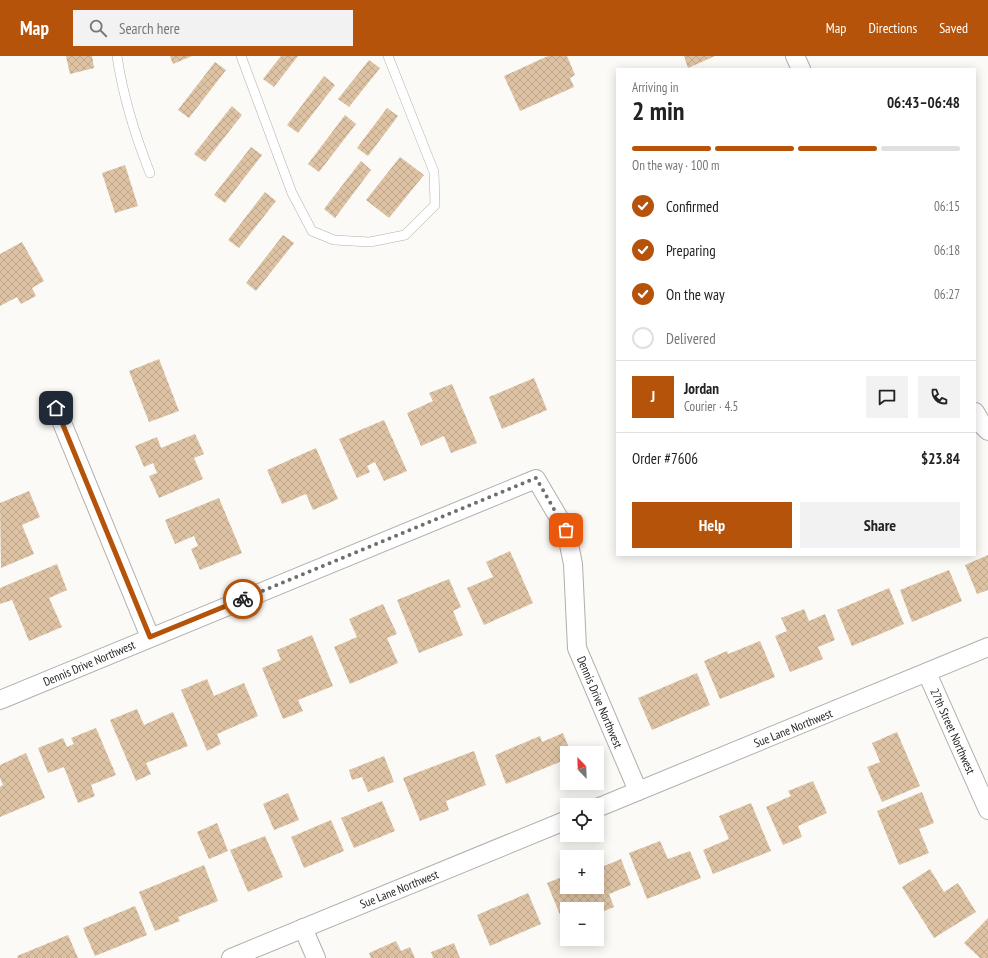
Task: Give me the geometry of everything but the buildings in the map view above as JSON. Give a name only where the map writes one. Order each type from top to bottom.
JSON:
[{"type":"street","points":[[795,56],[801,68]]},
{"type":"street","points":[[56,408],[150,637]]},
{"type":"street","points":[[976,414],[983,426],[988,431]]},
{"type":"street","name":"Dennis Drive Northwest","points":[[0,700],[536,478],[566,530],[573,564],[577,648],[638,791]]},
{"type":"street","name":"Sue Lane Northwest","points":[[604,805],[988,647]]},
{"type":"street","name":"27th Street Northwest","points":[[927,673],[988,810]]},
{"type":"street","name":"Sue Lane Northwest","points":[[231,958],[560,823]]},
{"type":"street","points":[[303,928],[316,958]]},
{"type":"lane","points":[[117,56],[121,84],[138,142],[150,173]]},
{"type":"lane","points":[[241,56],[292,193],[312,231],[334,240],[370,242],[405,235],[435,205],[434,172],[388,56]]},
{"type":"way so far","points":[[243,599],[536,478],[566,530]]},
{"type":"route","points":[[56,408],[150,637],[243,599]]}]
